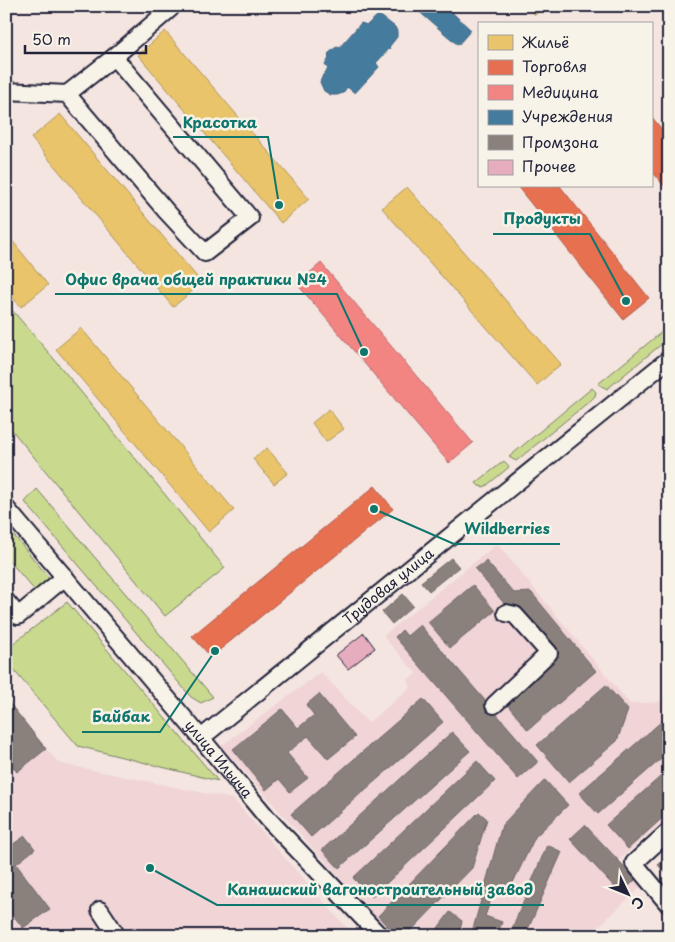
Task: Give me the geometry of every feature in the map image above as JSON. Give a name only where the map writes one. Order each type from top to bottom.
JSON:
[{"type":"street","points":[[6,91],[68,94],[172,6]]},
{"type":"street","points":[[68,94],[166,211],[205,253],[250,218],[114,57]]},
{"type":"street","name":"Трудовая улица","points":[[202,738],[669,359]]},
{"type":"street","name":"улица Ильича","points":[[6,508],[202,738],[269,820],[380,936]]},
{"type":"street","points":[[6,602],[18,616],[65,577]]},
{"type":"street","points":[[494,705],[549,653],[515,615],[506,612]]},
{"type":"street","points":[[669,831],[634,862],[669,905]]},
{"type":"street","points":[[100,910],[118,936]]},
{"type":"shaded area","points":[[497,544],[630,704],[659,702],[669,694],[669,816],[619,860],[642,886],[588,936],[392,936],[221,746],[321,672],[368,723],[411,687],[407,680],[417,674],[383,636]]},
{"type":"shaded area","points":[[6,699],[58,763],[233,799],[354,936],[6,936]]},
{"type":"green space","points":[[6,303],[225,568],[165,616],[6,423]]},
{"type":"green space","points":[[669,326],[669,338],[607,389],[598,384]]},
{"type":"green space","points":[[592,388],[596,392],[591,400],[516,461],[509,457]]},
{"type":"green space","points":[[504,461],[509,466],[508,468],[486,486],[479,486],[476,483]]},
{"type":"green space","points":[[37,489],[213,697],[201,703],[191,697],[25,502]]},
{"type":"green space","points":[[6,526],[51,580],[36,592],[6,557]]},
{"type":"green space","points":[[67,602],[218,781],[78,746],[6,661],[6,649]]},
{"type":"building: Жильё","points":[[528,6],[545,6],[535,15]]},
{"type":"building: Жильё","points":[[165,31],[309,199],[281,223],[138,55]]},
{"type":"building: Жильё","points":[[60,114],[202,283],[173,307],[31,138]]},
{"type":"building: Жильё","points":[[407,187],[561,364],[537,385],[382,208]]},
{"type":"building: Жильё","points":[[6,233],[48,285],[21,307],[6,290]]},
{"type":"building: Жильё","points":[[81,328],[234,510],[209,532],[56,349]]},
{"type":"building: Жильё","points":[[329,409],[344,429],[326,442],[312,423]]},
{"type":"building: Жильё","points":[[267,448],[288,473],[274,484],[253,459]]},
{"type":"building: Торговля","points":[[652,117],[669,138],[669,192],[652,171]]},
{"type":"building: Торговля","points":[[519,188],[562,188],[649,298],[623,319]]},
{"type":"building: Торговля","points":[[375,486],[393,509],[211,657],[192,636]]},
{"type":"building: Медицина","points":[[321,263],[473,443],[449,463],[297,284]]},
{"type":"building: Учреждения","points":[[419,6],[445,6],[471,30],[458,45],[416,9]]},
{"type":"building: Учреждения","points":[[377,16],[382,17],[395,27],[397,31],[397,37],[390,48],[376,63],[379,67],[355,93],[347,87],[343,93],[337,95],[331,95],[324,91],[320,82],[328,69],[325,65],[329,58],[328,54],[335,48],[339,48],[361,23],[367,25]]},
{"type":"building: Промзона","points":[[451,558],[459,567],[429,591],[421,582]]},
{"type":"building: Промзона","points":[[486,561],[514,593],[531,592],[596,671],[528,730],[506,703],[556,656],[508,608],[475,569]]},
{"type":"building: Промзона","points":[[473,585],[495,611],[450,648],[428,622]]},
{"type":"building: Промзона","points":[[403,594],[413,606],[392,624],[382,612]]},
{"type":"building: Промзона","points":[[420,625],[538,762],[518,779],[395,637],[402,630],[407,636]]},
{"type":"building: Промзона","points":[[606,685],[628,710],[617,741],[569,782],[537,745]]},
{"type":"building: Промзона","points":[[319,694],[355,737],[328,759],[308,736],[287,753],[308,778],[290,792],[279,779],[266,790],[233,749],[282,709],[298,728],[314,715],[306,705]]},
{"type":"building: Промзона","points":[[6,699],[46,749],[17,772],[6,759]]},
{"type":"building: Промзона","points":[[423,699],[443,722],[311,837],[291,814]]},
{"type":"building: Промзона","points":[[669,715],[669,729],[659,737],[669,748],[669,752],[598,814],[579,793]]},
{"type":"building: Промзона","points":[[452,732],[470,751],[339,868],[322,850]]},
{"type":"building: Промзона","points":[[477,761],[495,781],[372,897],[353,878]]},
{"type":"building: Промзона","points":[[669,769],[669,812],[628,849],[606,825]]},
{"type":"building: Промзона","points":[[545,780],[568,805],[535,837],[508,893],[494,891],[485,916],[502,922],[497,936],[471,936],[502,825]]},
{"type":"building: Промзона","points":[[479,812],[487,819],[472,868],[406,936],[396,936],[378,916]]},
{"type":"building: Промзона","points":[[585,825],[636,879],[621,894],[570,839]]},
{"type":"building: Промзона","points":[[25,836],[35,849],[16,864],[50,909],[23,928],[6,906],[6,849]]},
{"type":"building: Промзона","points":[[547,845],[562,852],[525,936],[509,936]]},
{"type":"building: Промзона","points":[[669,856],[669,877],[658,865]]},
{"type":"building: Промзона","points":[[450,912],[462,921],[459,936],[432,936]]},
{"type":"building: Прочее","points":[[364,633],[375,648],[348,669],[336,655]]},
{"type":"place","name":"Красотка","points":[[279,205]]},
{"type":"place","name":"Продукты","points":[[626,301]]},
{"type":"place","name":"Офис врача общей практики №4","points":[[364,352]]},
{"type":"place","name":"Wildberries","points":[[374,509]]},
{"type":"place","name":"Байбак","points":[[215,651]]},
{"type":"place","name":"Канашский вагоностроительный завод","points":[[150,868]]}]
